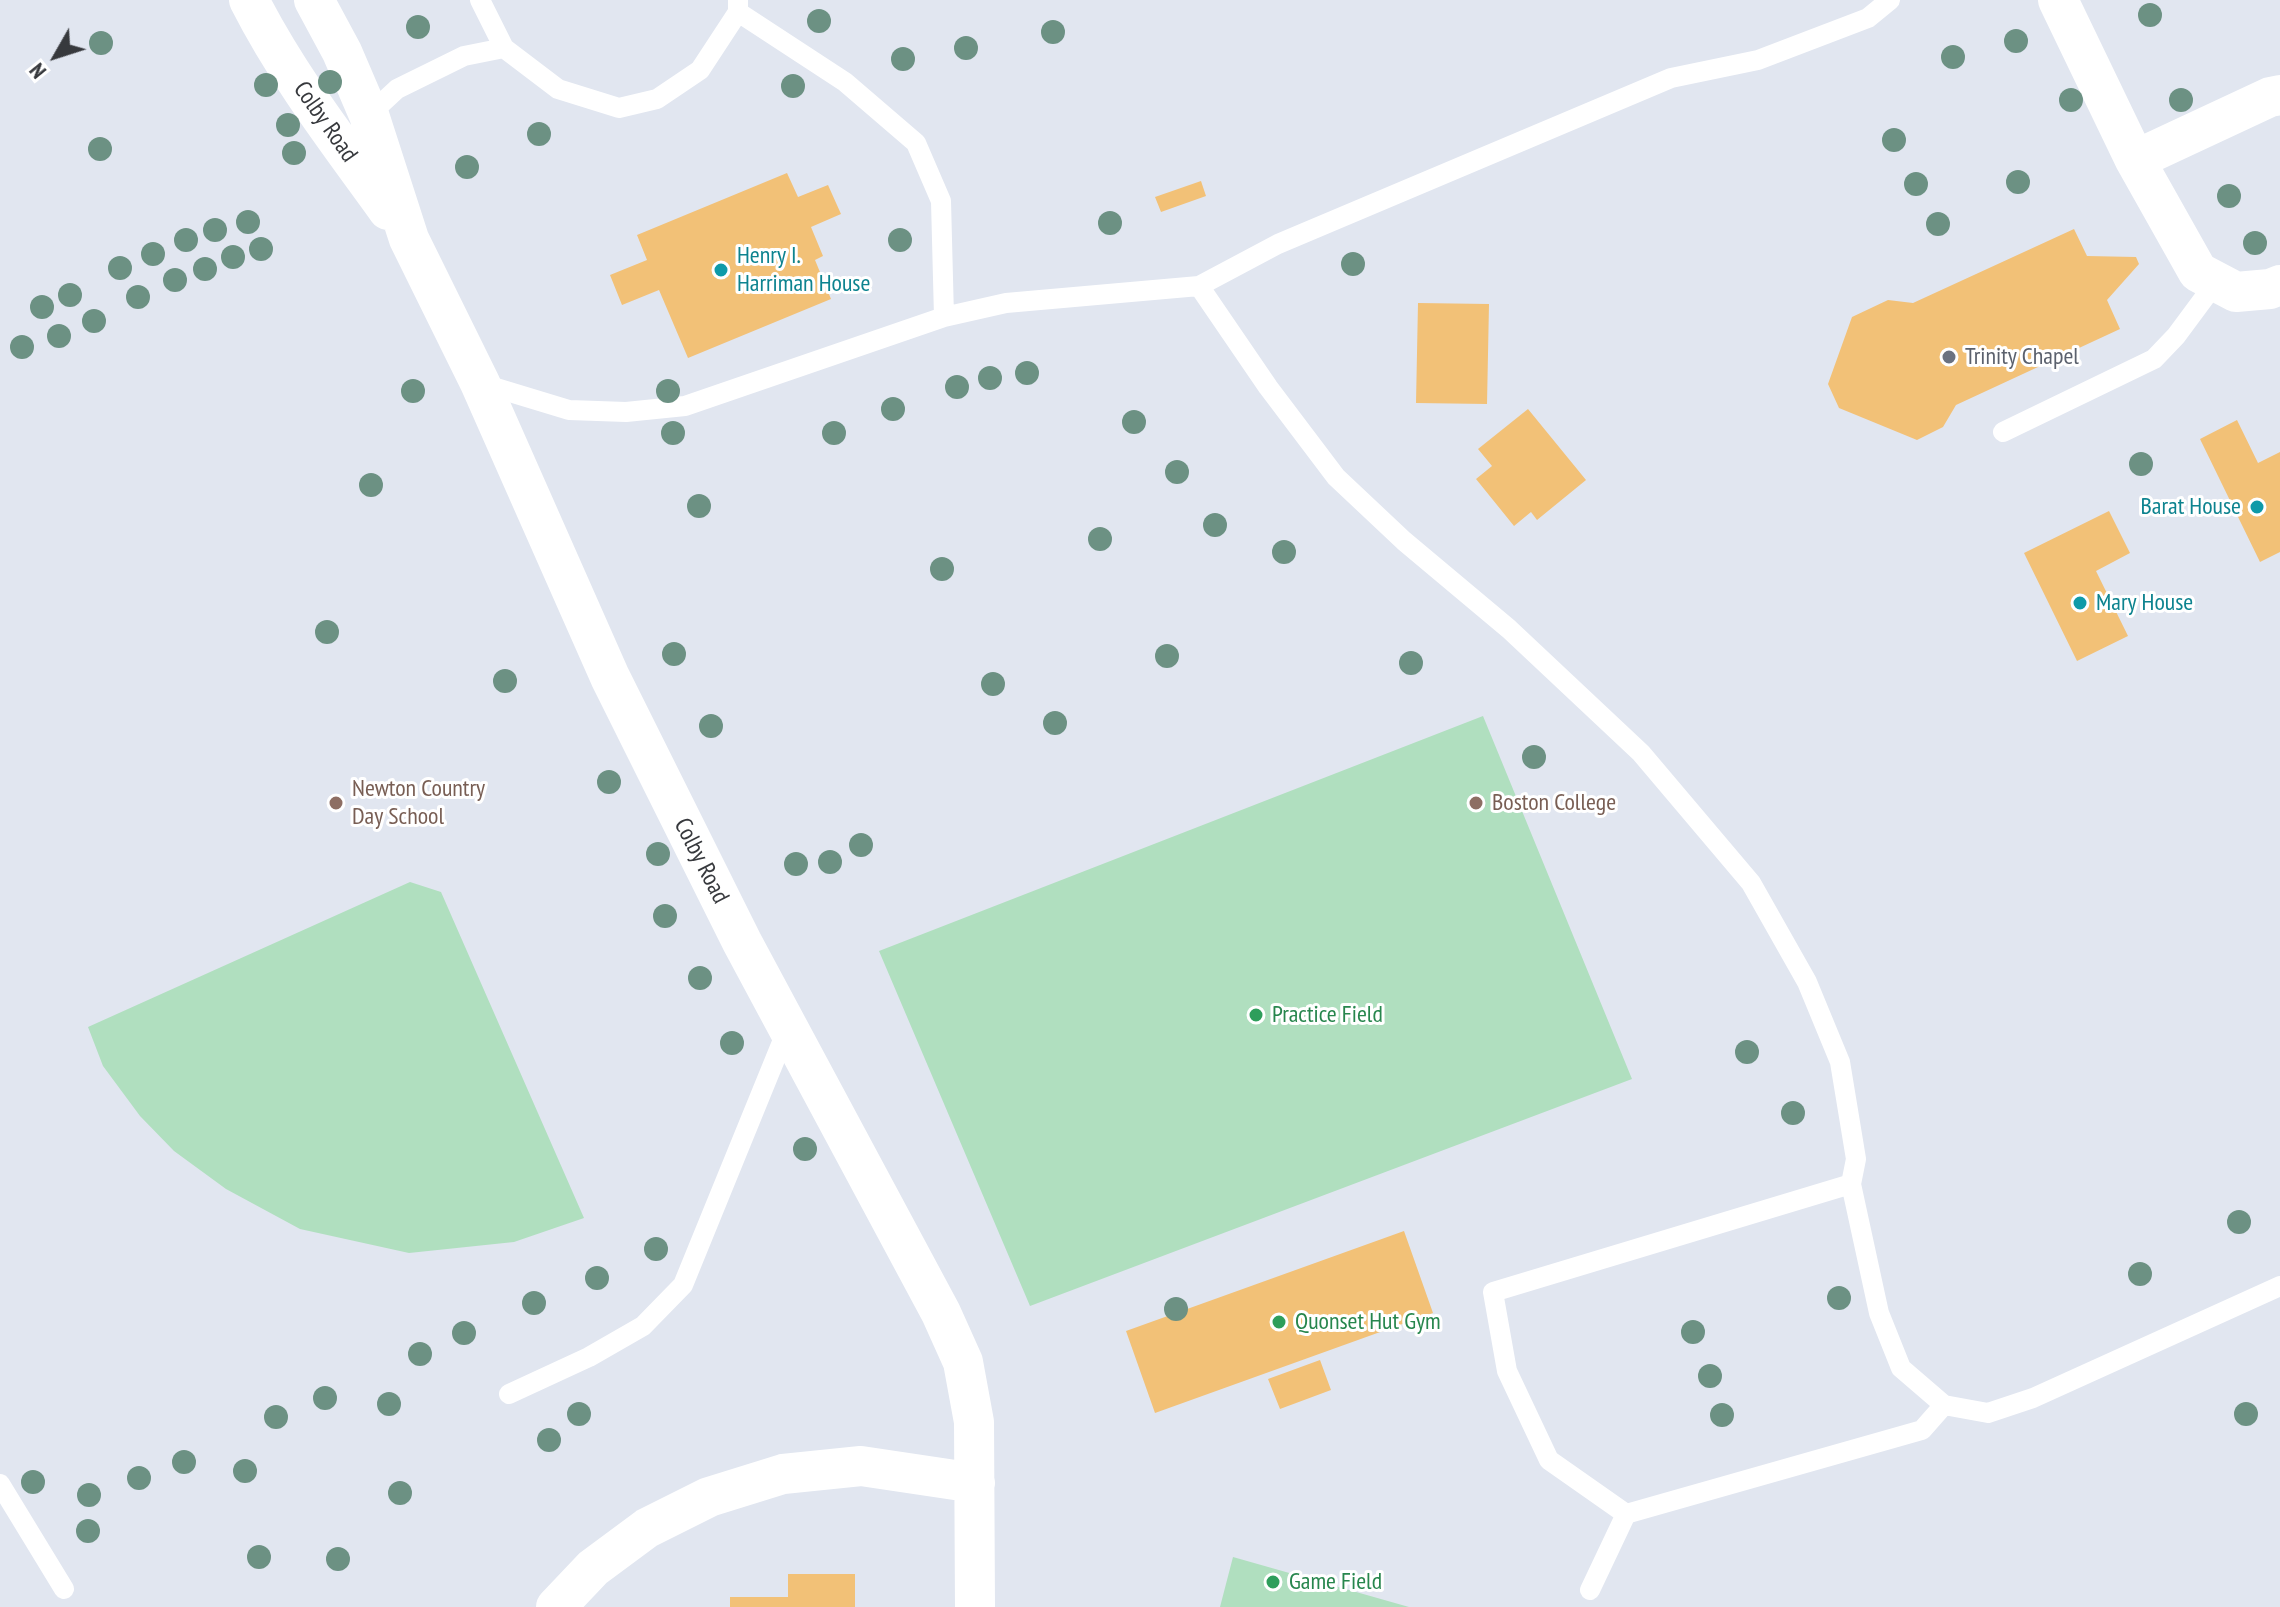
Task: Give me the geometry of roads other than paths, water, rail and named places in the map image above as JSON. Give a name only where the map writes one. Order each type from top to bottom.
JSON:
[{"type":"street","name":"Colby Road","points":[[249,0],[268,38],[314,108],[409,239]]},
{"type":"street","name":"Colby Road","points":[[314,0],[342,52],[369,115],[409,239],[480,383],[610,677],[705,869],[941,1313],[963,1362],[974,1422],[975,1607]]},
{"type":"street","points":[[2058,0],[2135,160],[2198,272],[2236,292],[2280,285]]},
{"type":"street","points":[[2135,160],[2280,95]]},
{"type":"street","points":[[556,1607],[593,1568],[647,1528],[709,1497],[783,1474],[861,1466],[975,1483]]},
{"type":"lane","points":[[480,0],[504,48],[558,89],[619,108],[657,99],[700,70],[738,6],[845,82],[916,143],[941,201],[944,317]]},
{"type":"lane","points":[[480,383],[569,410],[626,412],[685,406],[944,317],[1006,303],[1199,286],[1278,244],[1671,78],[1758,60],[1868,18],[1890,0]]},
{"type":"lane","points":[[369,115],[397,89],[464,56],[504,48]]},
{"type":"lane","points":[[2003,432],[2154,359],[2176,336],[2216,282]]},
{"type":"lane","points":[[1199,286],[1268,387],[1336,477],[1404,541],[1509,629],[1641,753],[1751,883],[1807,982],[1840,1062],[1856,1159],[1851,1184],[1879,1313],[1901,1368],[1944,1405],[1988,1413],[2033,1398],[2280,1286]]},
{"type":"lane","points":[[509,1394],[589,1357],[643,1326],[683,1285],[788,1027]]},
{"type":"lane","points":[[1626,1514],[1549,1460],[1507,1371],[1493,1292],[1851,1184]]},
{"type":"lane","points":[[1590,1590],[1626,1514],[1922,1430],[1944,1405]]},
{"type":"lane","points":[[0,1484],[64,1589]]},
{"type":"place","name":"Henry I. Harriman House","points":[[721,270]]},
{"type":"place","name":"Trinity Chapel","points":[[1949,357]]},
{"type":"place","name":"Barat House","points":[[2257,507]]},
{"type":"place","name":"Mary House","points":[[2080,603]]},
{"type":"place","name":"Newton Country Day School","points":[[336,803]]},
{"type":"place","name":"Boston College","points":[[1476,803]]},
{"type":"place","name":"Practice Field","points":[[1256,1015]]},
{"type":"place","name":"Quonset Hut Gym","points":[[1279,1322]]},
{"type":"place","name":"Game Field","points":[[1273,1582]]}]
